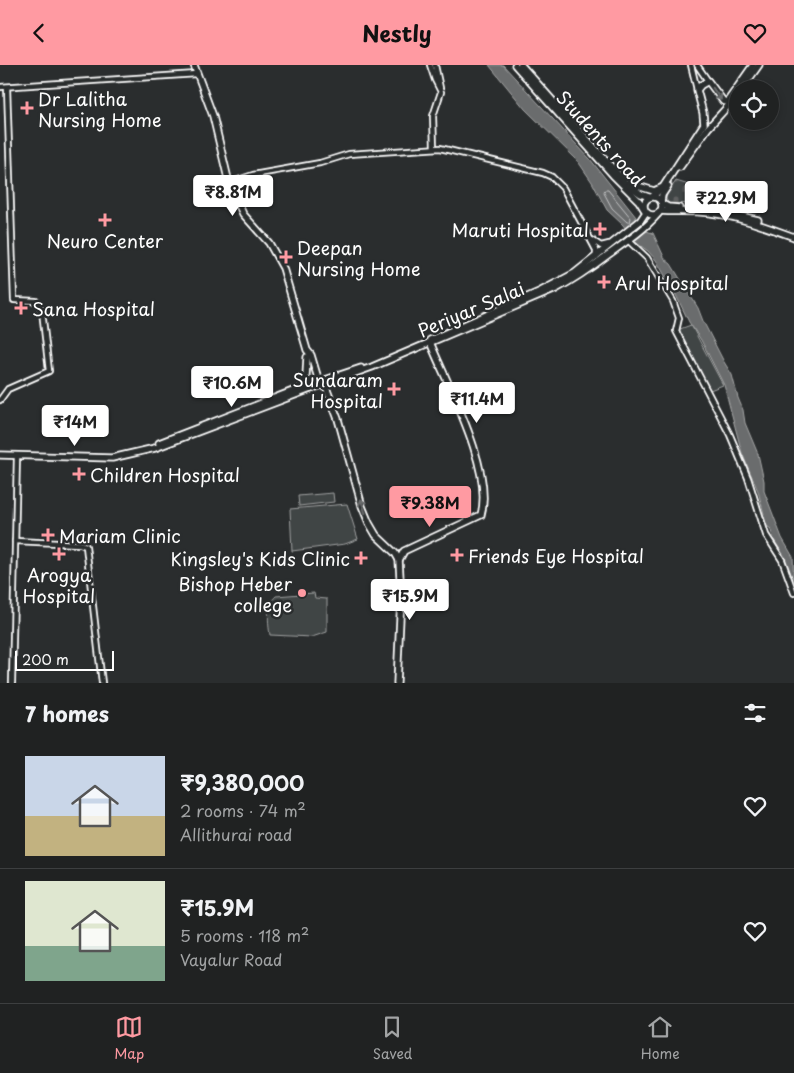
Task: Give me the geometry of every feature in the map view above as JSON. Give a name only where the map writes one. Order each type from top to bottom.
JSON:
[{"type":"main road","points":[[194,65],[213,116],[229,183],[243,214],[268,243],[283,268],[308,355],[306,376],[298,389]]},
{"type":"main road","name":"Students road","points":[[515,65],[613,175],[639,201],[645,210]]},
{"type":"main road","name":"Students road","points":[[521,65],[625,182],[634,190],[651,197]]},
{"type":"main road","points":[[626,237],[644,228],[659,213],[663,203],[662,195],[706,126],[697,91],[708,81],[723,101],[727,103],[753,65]]},
{"type":"main road","points":[[748,80],[758,65]]},
{"type":"main road","points":[[626,237],[640,221],[645,210],[644,203],[663,187],[706,126],[729,104]]},
{"type":"main road","points":[[625,182],[654,191],[663,187]]},
{"type":"main road","points":[[651,197],[673,208],[701,208],[747,217],[794,236]]},
{"type":"main road","points":[[645,210],[650,215],[678,212],[713,214],[759,224],[794,236]]},
{"type":"main road","name":"Periyar Salai","points":[[430,342],[546,289],[575,273],[616,241],[626,237]]},
{"type":"main road","name":"Periyar Salai","points":[[320,383],[430,342],[561,286],[578,277],[626,237]]},
{"type":"main road","points":[[397,683],[401,596],[400,555],[404,551],[481,515],[483,507],[483,495],[476,454],[470,435],[430,342]]},
{"type":"main road","points":[[308,355],[311,355],[320,383],[338,419],[362,506],[369,523],[376,535],[395,553],[399,560]]},
{"type":"main road","points":[[214,424],[298,389],[320,383]]},
{"type":"main road","points":[[0,455],[112,458],[151,448],[154,445],[320,383]]},
{"type":"street","points":[[430,65],[434,80],[441,92]]},
{"type":"street","points":[[434,148],[433,116],[441,92],[435,65]]},
{"type":"street","points":[[691,65],[697,91]]},
{"type":"street","points":[[697,65],[708,81]]},
{"type":"street","points":[[0,87],[197,74]]},
{"type":"street","points":[[0,401],[8,389],[48,371],[42,311],[36,301],[14,300],[7,87]]},
{"type":"street","points":[[229,183],[253,175],[320,163],[349,154],[440,148],[543,173],[552,177],[563,188],[590,237],[597,252],[595,258]]},
{"type":"street","points":[[590,237],[601,246],[616,241]]},
{"type":"street","points":[[626,237],[647,258],[673,301],[679,318],[676,331],[742,461],[760,520],[774,550],[782,560],[794,593]]},
{"type":"street","points":[[12,683],[17,456]]},
{"type":"street","points":[[15,541],[80,544],[86,546],[102,683]]},
{"type":"green space","points":[[676,181],[702,189],[698,203],[669,204],[666,199],[667,194]]},
{"type":"green space","points":[[691,325],[723,385],[710,390],[680,332],[680,329]]},
{"type":"green space","points":[[333,493],[334,502],[299,506],[298,496]]},
{"type":"green space","points":[[347,504],[358,539],[345,544],[292,551],[290,509]]},
{"type":"green space","points":[[314,593],[315,598],[327,599],[327,632],[312,637],[270,635],[269,609],[276,596]]},
{"type":"water","points":[[489,65],[503,65],[590,159],[636,217],[637,224],[644,230],[653,233],[665,259],[671,264],[698,308],[732,375],[745,423],[758,454],[764,481],[764,491],[782,538],[793,557],[794,583],[785,557],[774,540],[770,528],[766,526],[761,516],[764,514],[758,491],[742,453],[724,385],[656,260],[648,251],[635,242],[623,225],[607,210],[592,182],[577,160],[525,109]]},
{"type":"place","name":"Dr Lalitha Nursing Home","points":[[27,108]]},
{"type":"place","name":"Neuro Center","points":[[105,220]]},
{"type":"place","name":"Maruti Hospital","points":[[600,229]]},
{"type":"place","name":"Deepan Nursing Home","points":[[286,257]]},
{"type":"place","name":"Arul Hospital","points":[[604,282]]},
{"type":"place","name":"Sana Hospital","points":[[21,308]]},
{"type":"place","name":"Sundaram Hospital","points":[[394,389]]},
{"type":"place","name":"Children Hospital","points":[[79,474]]},
{"type":"place","name":"Mariam Clinic","points":[[48,535]]},
{"type":"place","name":"Arogya Hospital","points":[[59,554]]},
{"type":"place","name":"Friends Eye Hospital","points":[[457,555]]},
{"type":"place","name":"Kingsley's Kids Clinic","points":[[361,558]]},
{"type":"place","name":"Bishop Heber college","points":[[302,593]]}]
